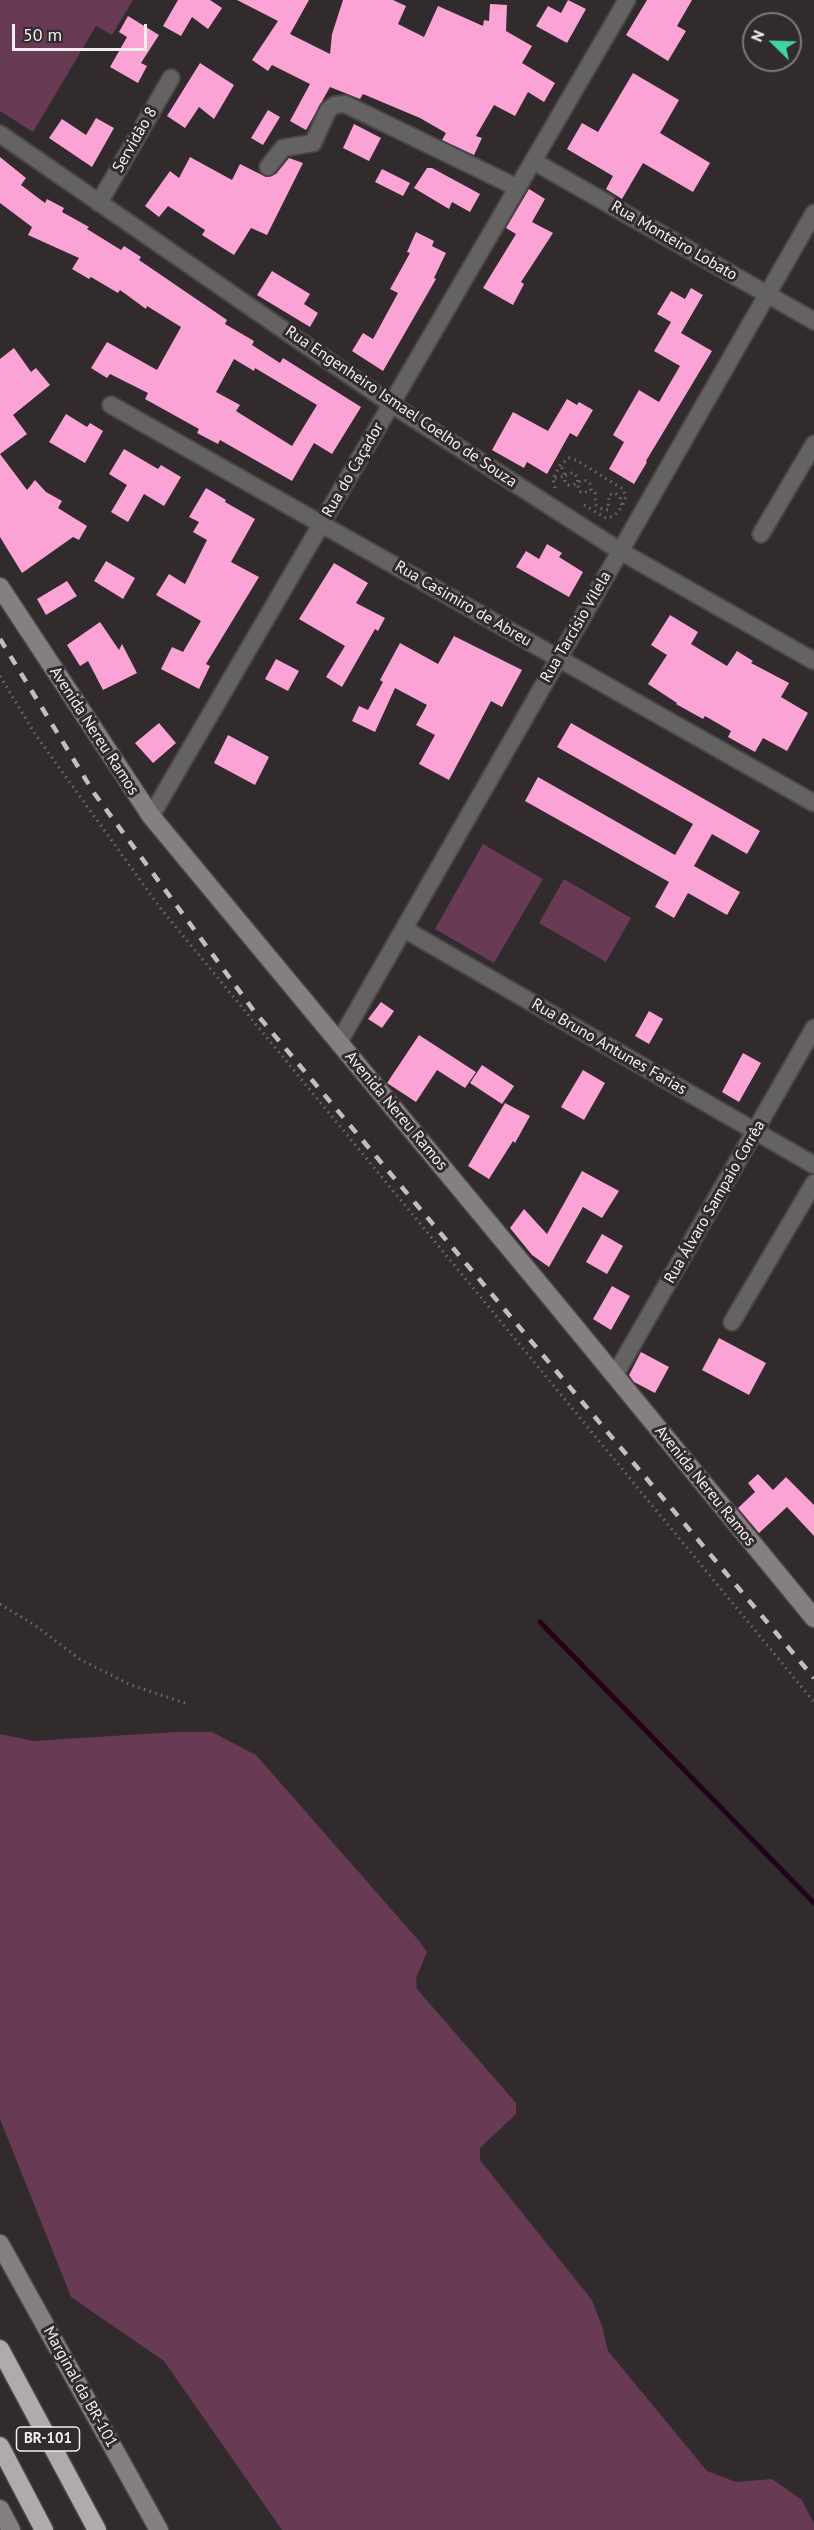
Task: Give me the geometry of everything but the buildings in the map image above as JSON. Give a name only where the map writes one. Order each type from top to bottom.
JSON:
[{"type":"highway","name":"BR-101","points":[[0,2349],[97,2530]]},
{"type":"highway","name":"BR-101","points":[[0,2446],[44,2530]]},
{"type":"main road","name":"Avenida Nereu Ramos","points":[[0,587],[151,816],[615,1375],[812,1608]]},
{"type":"main road","name":"Marginal da BR-101","points":[[0,2244],[159,2530]]},
{"type":"main road","points":[[0,2510],[11,2530]]},
{"type":"street","name":"Rua do Caçador","points":[[151,816],[627,0]]},
{"type":"street","name":"Servidão 8","points":[[99,203],[171,78]]},
{"type":"street","points":[[268,167],[283,148],[313,144],[328,110],[336,105],[345,104],[518,188]]},
{"type":"street","name":"Rua Engenheiro Ismael Coelho de Souza","points":[[0,134],[391,404],[620,551],[814,661]]},
{"type":"street","name":"Rua Monteiro Lobato","points":[[533,161],[814,321]]},
{"type":"street","name":"Rua Tarcísio Vilela","points":[[339,1042],[814,213]]},
{"type":"street","name":"Rua Casimiro de Abreu","points":[[111,405],[814,803]]},
{"type":"street","points":[[761,534],[814,444]]},
{"type":"street","name":"Rua Bruno Antunes Farias","points":[[404,929],[814,1165]]},
{"type":"street","name":"Rua Álvaro Sampaio Corrêa","points":[[615,1375],[814,1028]]},
{"type":"street","points":[[732,1322],[814,1183]]},
{"type":"path","points":[[557,491],[553,485],[553,478],[561,464],[569,458],[616,483],[623,489],[626,497],[622,507],[614,516],[606,518],[577,502]]},
{"type":"path","points":[[561,464],[561,470],[568,485],[583,480],[588,481],[591,490],[595,493],[596,505],[608,510],[609,495],[615,493],[620,497],[622,507]]},
{"type":"path","points":[[553,478],[574,473],[579,491],[583,493],[591,490]]},
{"type":"path","points":[[0,676],[36,734],[161,909],[814,1702]]},
{"type":"path","points":[[0,1604],[36,1626],[81,1660],[131,1684],[185,1703]]},
{"type":"shaded area","points":[[0,0],[133,0],[112,35],[96,26],[33,132],[0,111]]},
{"type":"shaded area","points":[[483,844],[543,879],[494,963],[435,929]]},
{"type":"shaded area","points":[[564,879],[631,918],[606,962],[539,923]]},
{"type":"shaded area","points":[[176,1732],[212,1732],[256,1755],[420,1942],[427,1952],[416,1978],[417,1989],[516,2103],[516,2114],[480,2148],[480,2160],[592,2300],[608,2351],[707,2471],[736,2482],[772,2479],[802,2500],[814,2524],[814,2530],[282,2530],[164,2361],[71,2297],[0,2119],[0,1734],[33,1741]]},
{"type":"waterway","points":[[540,1622],[814,1903]]},
{"type":"railway","points":[[0,639],[94,793],[254,1011],[814,1678]]}]
